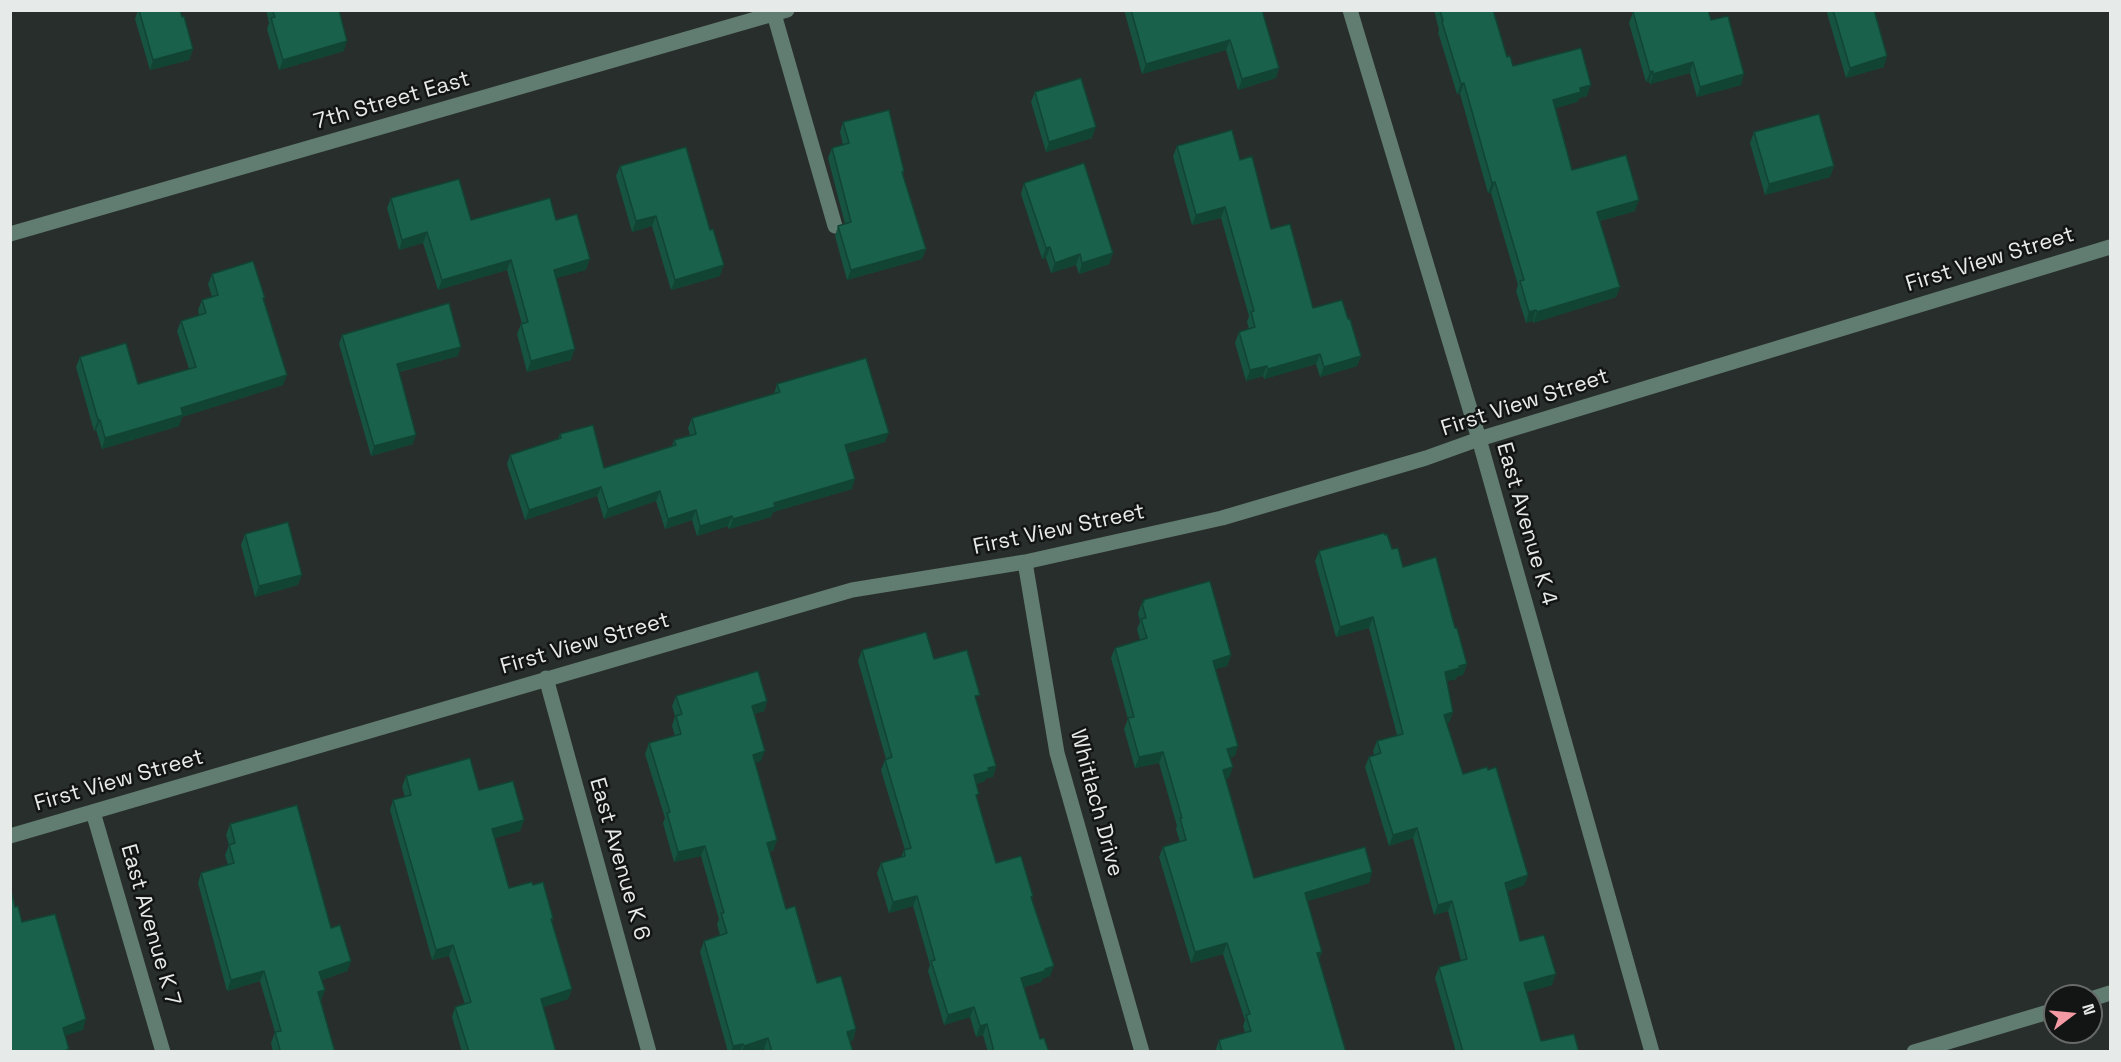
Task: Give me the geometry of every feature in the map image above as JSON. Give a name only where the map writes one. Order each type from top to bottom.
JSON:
[{"type":"street","name":"East Avenue K 4","points":[[1350,10],[1479,439],[1652,1052]]},
{"type":"street","points":[[780,12],[835,226]]},
{"type":"street","name":"7th Street East","points":[[10,234],[780,12]]},
{"type":"street","name":"First View Street","points":[[10,836],[852,590],[1025,562],[1222,518],[1426,458],[1479,439],[2110,247]]},
{"type":"street","name":"Whitlach Drive","points":[[1025,562],[1057,753],[1142,1052]]},
{"type":"street","name":"East Avenue K 6","points":[[546,678],[649,1052]]},
{"type":"street","name":"East Avenue K 7","points":[[93,812],[163,1052]]},
{"type":"street","points":[[1914,1052],[2043,1014]]},
{"type":"building","points":[[139,10],[180,10],[182,17],[184,16],[193,49],[153,60]]},
{"type":"building","points":[[272,10],[339,10],[347,41],[283,60],[271,18],[275,17]]},
{"type":"building","points":[[1131,10],[1262,10],[1279,68],[1242,79],[1230,40],[1146,64]]},
{"type":"building","points":[[1440,10],[1493,10],[1507,57],[1510,56],[1513,66],[1581,48],[1591,85],[1580,88],[1581,92],[1553,100],[1572,170],[1626,155],[1639,200],[1597,212],[1620,287],[1537,312],[1536,310],[1529,312],[1520,281],[1524,280],[1495,182],[1492,183],[1464,83],[1461,84]]},
{"type":"building","points":[[1639,10],[1708,10],[1711,20],[1728,16],[1744,74],[1700,87],[1693,62],[1653,74],[1653,71],[1650,72],[1633,12]]},
{"type":"building","points":[[1833,10],[1874,10],[1887,56],[1850,68]]},
{"type":"building","points":[[1081,78],[1096,127],[1049,142],[1035,92]]},
{"type":"building","points":[[889,110],[904,171],[902,172],[926,249],[851,270],[838,226],[851,222],[832,148],[849,143],[843,122]]},
{"type":"building","points":[[1819,114],[1834,166],[1769,184],[1754,132]]},
{"type":"building","points":[[1232,130],[1240,160],[1252,156],[1271,229],[1290,224],[1313,308],[1342,300],[1361,356],[1324,367],[1320,354],[1268,369],[1267,366],[1250,370],[1239,332],[1255,327],[1251,312],[1254,311],[1225,207],[1196,215],[1177,146]]},
{"type":"building","points":[[686,147],[710,230],[713,229],[724,265],[675,280],[656,216],[636,221],[620,166]]},
{"type":"building","points":[[1084,163],[1113,253],[1082,263],[1080,254],[1055,263],[1050,247],[1046,248],[1024,183]]},
{"type":"building","points":[[459,179],[471,220],[550,198],[556,220],[577,214],[590,259],[554,270],[575,349],[531,361],[521,324],[528,322],[511,260],[442,280],[427,232],[402,240],[391,198]]},
{"type":"building","points":[[253,261],[287,375],[181,408],[183,415],[105,438],[80,357],[126,343],[138,384],[196,367],[181,321],[206,313],[202,300],[218,295],[212,274]]},
{"type":"building","points":[[449,303],[461,347],[397,364],[416,435],[374,446],[342,335]]},
{"type":"building","points":[[866,358],[889,433],[845,445],[855,479],[774,503],[775,507],[733,519],[732,516],[700,526],[696,510],[668,519],[660,491],[608,509],[601,487],[529,510],[510,455],[561,438],[560,434],[593,425],[604,468],[676,445],[674,440],[696,434],[692,418],[780,392],[777,384]]},
{"type":"building","points":[[288,522],[302,575],[259,586],[245,534]]},
{"type":"building","points":[[1387,534],[1392,549],[1398,548],[1403,567],[1436,557],[1467,664],[1445,672],[1453,712],[1444,715],[1463,774],[1487,767],[1488,770],[1496,767],[1528,875],[1505,883],[1520,941],[1544,935],[1556,974],[1524,983],[1541,1041],[1574,1034],[1579,1052],[1463,1052],[1439,967],[1467,959],[1452,901],[1438,905],[1417,828],[1393,835],[1369,757],[1381,753],[1377,741],[1403,734],[1373,617],[1340,627],[1319,551]]},
{"type":"building","points":[[1210,581],[1231,655],[1213,661],[1238,746],[1227,749],[1233,767],[1223,770],[1254,878],[1365,847],[1372,872],[1305,893],[1322,952],[1317,953],[1346,1052],[1222,1052],[1219,1040],[1251,1031],[1246,1015],[1250,1014],[1227,943],[1195,952],[1163,847],[1186,840],[1180,818],[1182,818],[1163,752],[1139,757],[1128,718],[1134,717],[1115,648],[1147,638],[1141,619],[1146,618],[1143,600]]},
{"type":"building","points":[[926,632],[934,659],[967,650],[980,695],[975,696],[996,766],[988,768],[989,771],[974,775],[979,794],[976,795],[996,863],[1021,856],[1033,896],[1031,897],[1054,966],[1021,978],[1040,1039],[1044,1038],[1049,1052],[994,1052],[987,1024],[980,1026],[974,1007],[948,1015],[931,961],[935,960],[917,896],[893,902],[881,863],[905,856],[904,850],[911,848],[885,760],[892,757],[862,650]]},
{"type":"building","points":[[758,671],[767,701],[752,706],[765,751],[753,755],[777,840],[767,843],[786,909],[795,906],[817,983],[841,976],[856,1029],[847,1032],[853,1052],[772,1052],[768,1038],[744,1046],[743,1044],[733,1046],[704,941],[727,933],[721,913],[724,913],[705,846],[678,852],[667,813],[670,812],[649,743],[681,734],[676,716],[682,714],[676,696]]},
{"type":"building","points":[[470,758],[479,790],[513,781],[524,820],[492,829],[509,888],[532,882],[533,885],[543,882],[553,918],[551,919],[572,989],[541,999],[556,1052],[469,1052],[455,1007],[471,1002],[453,945],[436,950],[393,800],[411,795],[406,776]]},
{"type":"building","points":[[297,805],[331,928],[340,925],[351,961],[319,972],[325,990],[318,992],[335,1052],[276,1052],[280,1050],[275,1032],[281,1031],[264,971],[231,980],[201,873],[234,863],[229,845],[235,843],[230,824]]},
{"type":"building","points":[[10,894],[12,894],[15,907],[18,906],[22,922],[55,914],[86,1019],[63,1028],[69,1049],[66,1052],[10,1052]]}]
